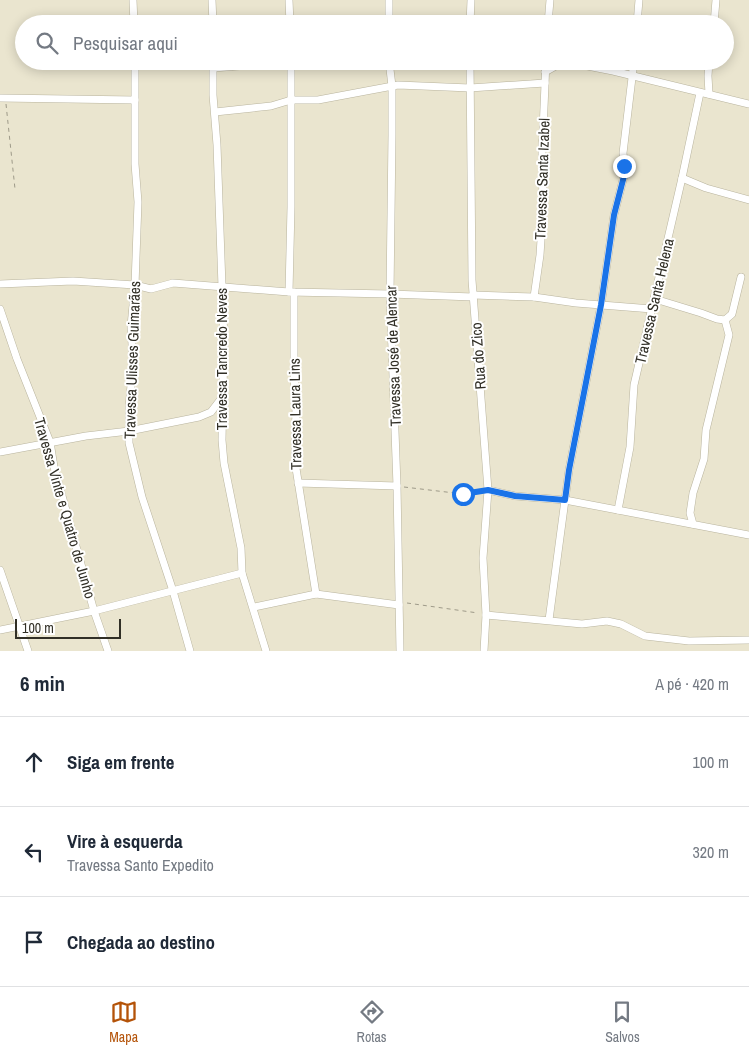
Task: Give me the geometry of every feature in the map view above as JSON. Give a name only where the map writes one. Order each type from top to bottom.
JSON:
[{"type":"street","points":[[133,0],[134,15]]},
{"type":"street","points":[[212,0],[212,15]]},
{"type":"street","points":[[289,0],[290,15]]},
{"type":"street","points":[[389,15],[390,0]]},
{"type":"street","points":[[470,0],[470,15]]},
{"type":"street","points":[[549,15],[550,0]]},
{"type":"street","points":[[638,15],[640,0]]},
{"type":"street","points":[[715,15],[716,0]]},
{"type":"street","name":"Travessa Ulisses Guimarães","points":[[135,70],[135,164],[138,202],[135,286],[131,326],[133,363],[129,431],[130,452],[142,497],[173,591],[190,651]]},
{"type":"street","name":"Travessa Tancredo Neves","points":[[213,70],[224,343],[221,398],[224,462],[238,530],[242,573],[266,651]]},
{"type":"street","name":"Travessa Laura Lins","points":[[290,70],[291,292],[296,404],[295,462],[316,594]]},
{"type":"street","name":"Travessa José de Alencar","points":[[391,70],[390,294],[398,486],[400,651]]},
{"type":"street","name":"Rua do Zico","points":[[470,70],[470,209],[473,296],[488,490],[483,558],[486,614],[484,651]]},
{"type":"street","points":[[545,72],[549,70]]},
{"type":"street","points":[[606,70],[749,104]]},
{"type":"street","points":[[549,620],[569,470],[601,305],[611,230],[625,172],[622,153],[633,70]]},
{"type":"street","points":[[708,70],[709,94]]},
{"type":"street","name":"Travessa Santa Izabel","points":[[534,297],[540,256],[543,209],[542,154],[545,72]]},
{"type":"street","points":[[215,112],[271,106],[291,100],[318,100],[403,85],[470,88],[545,83]]},
{"type":"street","name":"Travessa Santa Helena","points":[[618,510],[630,448],[634,386],[700,93]]},
{"type":"street","points":[[3,98],[136,100]]},
{"type":"street","points":[[682,178],[706,188],[749,200]]},
{"type":"street","points":[[655,299],[717,320],[725,320],[732,314],[741,277]]},
{"type":"street","points":[[0,284],[73,281],[151,289],[173,283],[291,292],[534,297],[652,309]]},
{"type":"street","name":"Travessa Vinte e Quatro de Junho","points":[[0,309],[17,359],[50,442],[54,467],[94,611],[108,651]]},
{"type":"street","points":[[693,524],[690,513],[692,492],[704,459],[706,430],[729,335],[725,320]]},
{"type":"street","points":[[0,452],[86,436],[129,431],[200,417],[212,411],[221,398]]},
{"type":"street","points":[[298,483],[398,486]]},
{"type":"street","points":[[488,490],[515,496],[565,500],[749,535]]},
{"type":"street","points":[[0,570],[28,651]]},
{"type":"street","points":[[0,630],[94,611],[242,573]]},
{"type":"street","points":[[254,607],[316,594],[399,603]]},
{"type":"street","points":[[486,614],[582,624],[607,620],[645,636],[689,641],[749,640]]},
{"type":"path","points":[[3,98],[15,189]]},
{"type":"path","points":[[398,486],[465,494],[488,490]]},
{"type":"path","points":[[399,603],[486,614]]},
{"type":"route","points":[[463,494],[488,490],[515,496],[565,500],[569,470],[601,305],[616,204],[624,176],[624,166]]}]
